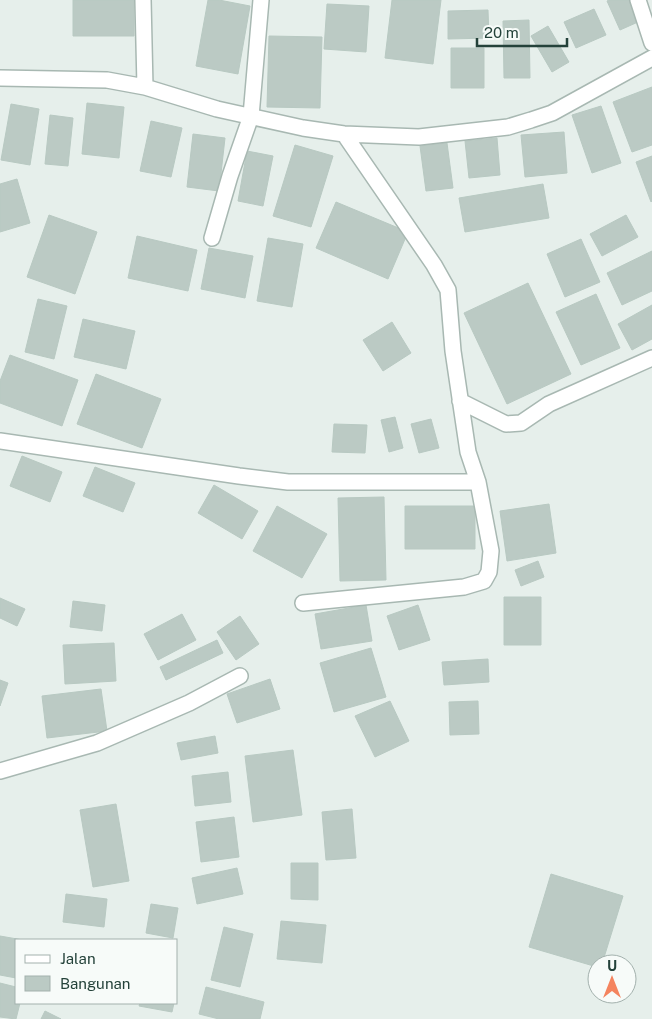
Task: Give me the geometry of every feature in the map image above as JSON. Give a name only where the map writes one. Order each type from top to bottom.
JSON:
[{"type":"street","points":[[143,0],[144,87]]},
{"type":"street","points":[[212,238],[230,176],[251,116],[261,0]]},
{"type":"street","points":[[638,0],[652,43]]},
{"type":"street","points":[[0,78],[107,80],[144,87],[217,109],[303,128],[344,134],[419,137],[508,128],[552,112],[652,58]]},
{"type":"street","points":[[303,604],[428,592],[474,584],[484,581],[487,577],[491,551],[478,482],[468,452],[453,350],[448,290],[434,265],[344,134]]},
{"type":"street","points":[[460,401],[506,424],[521,423],[549,404],[652,358]]},
{"type":"street","points":[[0,440],[288,482],[478,482]]},
{"type":"street","points":[[0,771],[97,743],[189,702],[240,676]]},
{"type":"building","points":[[73,0],[134,0],[134,36],[73,36]]},
{"type":"building","points":[[208,0],[219,0],[250,6],[238,74],[196,66]]},
{"type":"building","points":[[392,0],[441,0],[433,64],[385,58]]},
{"type":"building","points":[[629,0],[638,22],[620,30],[607,1]]},
{"type":"building","points":[[327,4],[369,6],[366,52],[324,49]]},
{"type":"building","points":[[594,9],[606,35],[576,48],[564,22]]},
{"type":"building","points":[[488,10],[489,38],[448,39],[448,11]]},
{"type":"building","points":[[529,20],[530,78],[504,78],[503,21]]},
{"type":"building","points":[[548,26],[569,62],[552,72],[531,36]]},
{"type":"building","points":[[269,36],[322,37],[320,108],[267,107]]},
{"type":"building","points":[[451,48],[484,48],[484,88],[451,88]]},
{"type":"building","points":[[652,87],[652,145],[632,152],[613,102]]},
{"type":"building","points":[[87,103],[124,107],[119,158],[82,154]]},
{"type":"building","points":[[11,104],[39,109],[30,165],[1,160]]},
{"type":"building","points":[[601,106],[621,163],[592,173],[572,115]]},
{"type":"building","points":[[50,115],[73,118],[68,166],[45,164]]},
{"type":"building","points":[[151,121],[182,128],[171,177],[140,171]]},
{"type":"building","points":[[564,132],[567,173],[525,177],[521,135]]},
{"type":"building","points":[[193,134],[225,138],[219,191],[187,187]]},
{"type":"building","points":[[497,138],[500,175],[469,178],[465,141]]},
{"type":"building","points":[[447,143],[453,188],[426,191],[420,146]]},
{"type":"building","points":[[295,145],[333,156],[311,227],[273,216]]},
{"type":"building","points":[[247,151],[273,156],[263,206],[238,201]]},
{"type":"building","points":[[652,156],[652,201],[651,202],[636,162]]},
{"type":"building","points":[[17,179],[30,223],[0,232],[0,184]]},
{"type":"building","points":[[543,184],[549,218],[465,232],[459,198]]},
{"type":"building","points":[[336,202],[408,232],[388,279],[316,248]]},
{"type":"building","points":[[49,215],[97,232],[75,294],[27,277]]},
{"type":"building","points":[[626,215],[638,237],[602,256],[590,234]]},
{"type":"building","points":[[137,236],[197,250],[188,291],[128,278]]},
{"type":"building","points":[[268,238],[303,244],[292,307],[257,301]]},
{"type":"building","points":[[581,239],[600,282],[565,297],[547,254]]},
{"type":"building","points":[[209,248],[253,256],[245,298],[201,289]]},
{"type":"building","points":[[652,251],[652,291],[622,305],[607,273]]},
{"type":"building","points":[[528,283],[571,374],[507,404],[464,313]]},
{"type":"building","points":[[596,294],[620,348],[581,365],[556,312]]},
{"type":"building","points":[[38,299],[67,306],[54,359],[25,352]]},
{"type":"building","points":[[652,305],[652,339],[632,350],[618,324]]},
{"type":"building","points":[[83,319],[135,331],[126,369],[74,357]]},
{"type":"building","points":[[392,322],[411,353],[383,371],[363,340]]},
{"type":"building","points":[[10,355],[78,380],[62,426],[0,403],[0,381]]},
{"type":"building","points":[[96,374],[161,399],[142,448],[77,424]]},
{"type":"building","points":[[395,417],[403,448],[389,452],[381,420]]},
{"type":"building","points":[[431,419],[439,448],[419,453],[411,424]]},
{"type":"building","points":[[334,424],[367,425],[365,453],[332,452]]},
{"type":"building","points":[[22,456],[62,472],[50,502],[10,486]]},
{"type":"building","points":[[95,467],[135,483],[123,512],[83,496]]},
{"type":"building","points":[[214,485],[258,511],[242,539],[198,513]]},
{"type":"building","points":[[384,497],[386,580],[340,581],[338,498]]},
{"type":"building","points":[[549,504],[556,553],[507,561],[500,511]]},
{"type":"building","points":[[277,506],[327,534],[302,578],[253,551]]},
{"type":"building","points":[[405,506],[475,506],[475,549],[405,549]]},
{"type":"building","points":[[538,561],[544,577],[521,586],[515,570]]},
{"type":"building","points":[[504,597],[541,597],[541,645],[504,645]]},
{"type":"building","points":[[0,598],[25,609],[17,626],[0,618]]},
{"type":"building","points":[[73,601],[105,605],[102,631],[70,627]]},
{"type":"building","points":[[366,605],[372,641],[321,649],[315,614]]},
{"type":"building","points":[[418,605],[430,640],[399,650],[387,616]]},
{"type":"building","points":[[182,614],[196,640],[158,660],[144,634]]},
{"type":"building","points":[[240,616],[259,644],[236,660],[217,632]]},
{"type":"building","points":[[217,640],[223,653],[166,680],[160,667]]},
{"type":"building","points":[[114,643],[116,681],[65,684],[63,645]]},
{"type":"building","points":[[371,648],[386,697],[334,712],[320,663]]},
{"type":"building","points":[[488,659],[489,682],[444,685],[442,662]]},
{"type":"building","points":[[270,679],[280,709],[237,723],[227,694]]},
{"type":"building","points":[[0,680],[8,683],[0,706]]},
{"type":"building","points":[[101,689],[107,731],[47,738],[42,696]]},
{"type":"building","points":[[390,701],[409,741],[375,757],[355,716]]},
{"type":"building","points":[[478,701],[479,734],[450,735],[449,702]]},
{"type":"building","points":[[215,736],[218,753],[181,760],[177,743]]},
{"type":"building","points":[[293,750],[302,815],[253,822],[245,756]]},
{"type":"building","points":[[228,772],[231,802],[195,806],[192,776]]},
{"type":"building","points":[[116,804],[129,881],[93,887],[80,810]]},
{"type":"building","points":[[352,809],[356,858],[326,860],[322,812]]},
{"type":"building","points":[[234,817],[239,857],[201,862],[196,822]]},
{"type":"building","points":[[291,863],[318,863],[318,900],[291,899]]},
{"type":"building","points":[[237,868],[243,894],[197,904],[192,878]]},
{"type":"building","points":[[551,874],[623,896],[605,954],[587,954],[587,964],[529,947]]},
{"type":"building","points":[[66,894],[107,899],[104,927],[63,922]]},
{"type":"building","points":[[151,904],[178,908],[173,938],[146,933]]},
{"type":"building","points":[[281,921],[326,925],[322,963],[277,959]]},
{"type":"building","points":[[224,927],[253,934],[240,987],[211,980]]},
{"type":"building","points":[[0,936],[17,939],[15,939],[15,978],[0,975]]},
{"type":"building","points":[[0,983],[15,987],[15,1004],[20,1004],[16,1019],[0,1017]]},
{"type":"building","points":[[206,987],[264,1002],[260,1019],[219,1019],[199,1014]]},
{"type":"building","points":[[140,1004],[174,1004],[172,1012],[139,1006]]},
{"type":"building","points":[[45,1011],[61,1019],[41,1019]]}]
